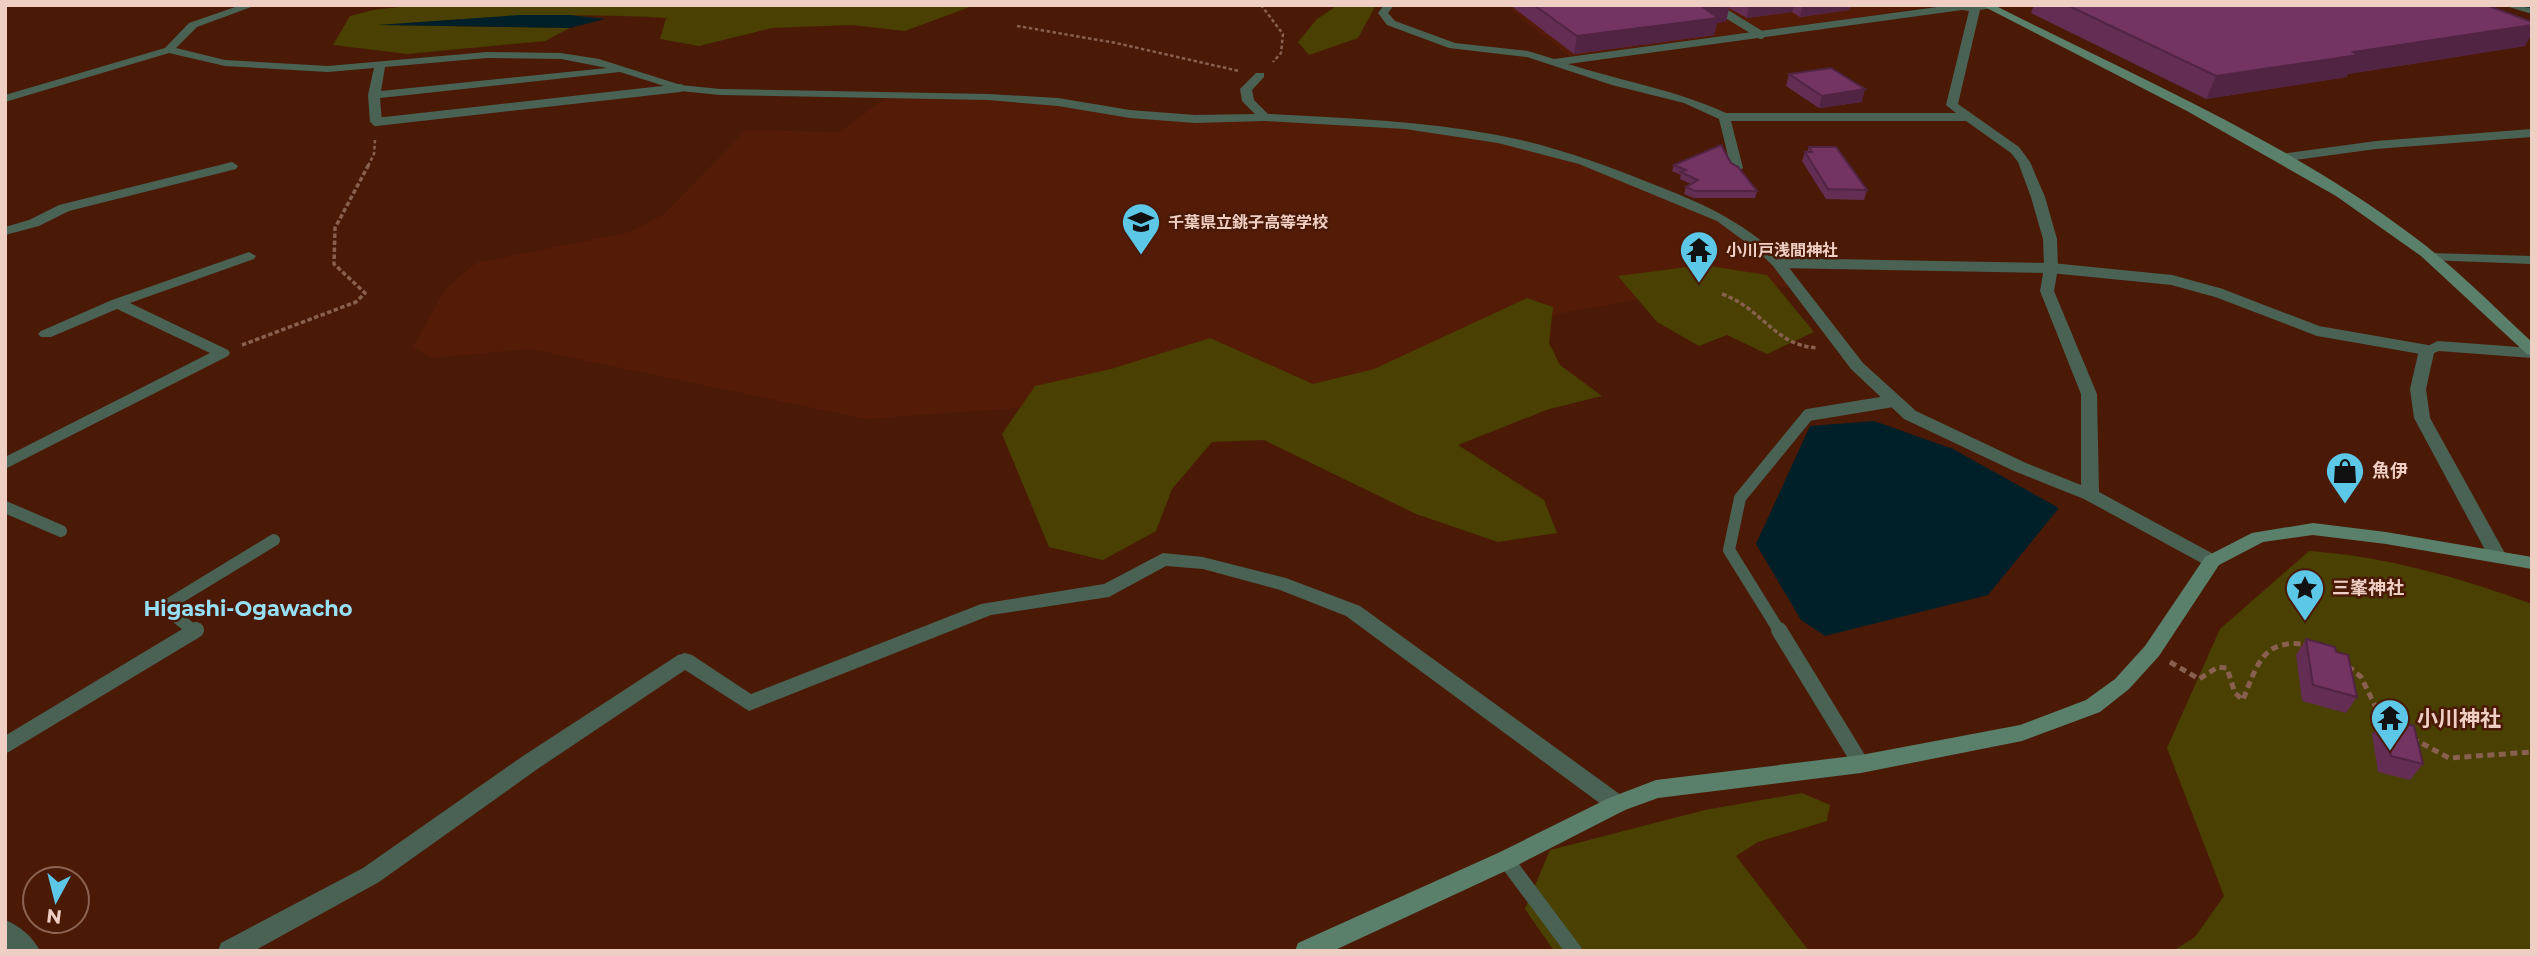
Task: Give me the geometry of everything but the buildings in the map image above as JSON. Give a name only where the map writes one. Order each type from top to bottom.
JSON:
[{"type":"street","points":[[5,99],[169,50],[193,25],[251,5]]},
{"type":"street","points":[[1389,5],[1383,13],[1391,23],[1454,46],[1528,54],[1616,83],[1688,100],[1724,117],[1966,117]]},
{"type":"street","points":[[1556,62],[1962,7],[1995,5]]},
{"type":"street","points":[[2514,5],[2532,11]]},
{"type":"street","points":[[1983,7],[1952,105],[1966,117],[1999,136],[2024,162],[2050,239],[2051,268],[2048,291],[2089,394],[2090,495]]},
{"type":"street","points":[[1983,7],[2281,158],[2389,225],[2431,257],[2532,352]]},
{"type":"street","points":[[169,50],[225,63],[328,69],[525,54],[595,61],[680,88],[720,92],[988,97],[1058,102],[1156,116],[1195,119],[1265,117],[1416,127],[1499,139],[1583,161],[1722,218],[1764,249],[1778,263],[1857,366],[1910,415],[2020,467],[2090,495],[2212,561]]},
{"type":"street","points":[[376,121],[374,95],[380,66]]},
{"type":"street","points":[[374,95],[625,69]]},
{"type":"street","points":[[1260,75],[1246,89],[1248,101],[1265,117]]},
{"type":"street","points":[[1724,117],[1737,168]]},
{"type":"street","points":[[2281,158],[2376,145],[2532,133]]},
{"type":"street","points":[[5,231],[34,223],[64,208],[232,166]]},
{"type":"street","points":[[46,334],[117,303],[249,256]]},
{"type":"street","points":[[2431,257],[2532,260]]},
{"type":"street","points":[[117,303],[222,353]]},
{"type":"street","points":[[2498,557],[2422,418],[2418,389],[2427,350],[2438,346],[2532,352]]},
{"type":"street","points":[[5,464],[222,353]]},
{"type":"street","points":[[1307,951],[1506,860],[1617,804],[1656,789],[1861,764],[2022,733],[2093,706],[2122,684],[2152,651],[2212,561],[2259,537],[2313,528],[2532,563]]},
{"type":"street","points":[[230,951],[372,874],[531,762],[685,660],[749,704],[988,609],[1109,590],[1163,559],[1203,564],[1286,584],[1353,611],[1617,804]]},
{"type":"street","points":[[5,931],[28,951]]},
{"type":"lane","points":[[1712,5],[1761,35]]},
{"type":"lane","points":[[376,121],[680,88]]},
{"type":"lane","points":[[1778,263],[2051,268],[2172,280],[2219,293],[2318,331],[2427,350]]},
{"type":"lane","points":[[1861,764],[1729,550],[1740,498],[1808,415],[1893,401]]},
{"type":"lane","points":[[5,507],[61,531]]},
{"type":"lane","points":[[5,745],[197,631],[164,607],[274,540]]},
{"type":"lane","points":[[1506,860],[1574,951]]},
{"type":"path","points":[[1017,26],[1116,43],[1260,75],[1281,53],[1283,34],[1261,5]]},
{"type":"path","points":[[222,353],[356,302],[365,293],[334,264],[335,228],[374,154],[376,121]]},
{"type":"path","points":[[1722,294],[1747,306],[1775,332],[1799,348]]},
{"type":"path","points":[[2152,651],[2199,679],[2218,667],[2227,668],[2235,693],[2243,700],[2263,653],[2275,644],[2296,641],[2320,648]]},
{"type":"path","points":[[2341,660],[2361,677],[2387,730]]},
{"type":"path","points":[[2410,737],[2421,740],[2449,758],[2532,752]]},
{"type":"shaded area","points":[[416,5],[975,5],[905,31],[852,25],[772,28],[699,46],[660,39],[666,18],[596,15],[387,25],[570,28],[545,41],[407,54],[333,45],[350,16],[373,10]]},
{"type":"shaded area","points":[[1338,5],[1376,5],[1358,38],[1309,55],[1298,42],[1317,19]]},
{"type":"shaded area","points":[[1505,5],[1917,5],[1923,8],[1570,57]]},
{"type":"shaded area","name":"千葉県立銚子高等学校","points":[[892,94],[988,97],[1130,114],[1405,125],[1538,148],[1698,207],[1764,249],[1796,287],[1713,286],[1557,314],[1475,369],[1309,405],[1054,405],[866,419],[530,349],[432,358],[413,347],[446,288],[476,263],[630,232],[664,214],[746,130],[839,132]]},
{"type":"shaded area","points":[[1703,265],[1767,275],[1814,332],[1767,354],[1727,335],[1699,346],[1657,322],[1618,276]]},
{"type":"shaded area","points":[[1527,298],[1553,307],[1549,343],[1560,365],[1602,396],[1549,409],[1458,445],[1544,500],[1557,533],[1498,542],[1416,514],[1264,440],[1212,442],[1172,489],[1156,531],[1103,560],[1049,547],[1002,434],[1035,386],[1111,369],[1210,338],[1313,384],[1374,369]]},
{"type":"shaded area","points":[[2309,551],[2394,563],[2478,585],[2532,604],[2532,951],[2173,951],[2195,937],[2224,896],[2167,748],[2220,629]]},
{"type":"shaded area","points":[[1802,793],[1830,805],[1827,821],[1758,842],[1736,856],[1809,951],[1554,951],[1525,909],[1550,850],[1705,810]]},
{"type":"water","points":[[520,15],[570,15],[605,19],[570,28],[378,25]]},
{"type":"water","points":[[1874,421],[1953,449],[2059,508],[1988,595],[1825,636],[1801,620],[1756,544],[1810,426]]},
{"type":"waterway","points":[[2524,5],[2532,8]]},
{"type":"place","name":"千葉県立銚子高等学校","points":[[1141,256]]},
{"type":"place","name":"小川戸浅間神社","points":[[1699,284]]},
{"type":"place","name":"魚伊","points":[[2345,505]]},
{"type":"place","name":"三峯神社","points":[[2305,622]]},
{"type":"place","name":"小川神社","points":[[2390,752]]},
{"type":"district","name":"Higashi-Ogawacho","points":[[248,608]]}]
